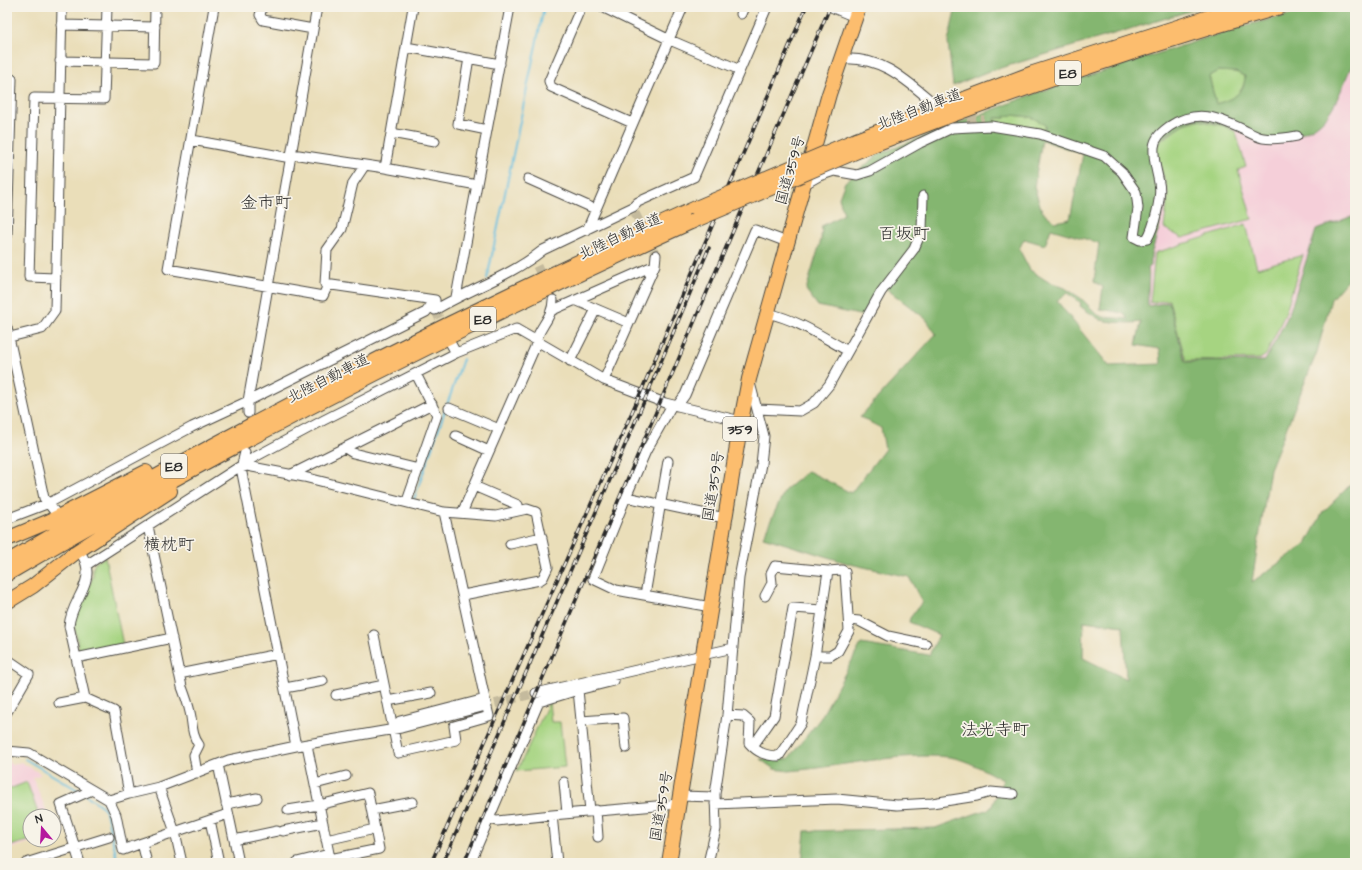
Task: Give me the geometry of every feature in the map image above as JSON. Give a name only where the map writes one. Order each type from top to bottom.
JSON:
[{"type":"highway","name":"北陸自動車道","points":[[7,562],[143,484],[344,376],[527,286],[696,208],[858,145],[1040,71],[1240,7]]},
{"type":"highway","name":"北陸自動車道","points":[[7,574],[131,503],[279,423],[442,339],[858,145],[1169,40],[1280,7]]},
{"type":"highway","name":"国道359号","points":[[669,863],[749,379],[787,242],[805,184],[829,94],[857,12]]},
{"type":"highway","points":[[7,539],[50,521],[137,476],[344,376]]},
{"type":"highway","points":[[7,602],[33,586],[76,552],[279,423]]},
{"type":"street","points":[[55,512],[44,498],[8,333],[42,329],[55,310],[62,7]]},
{"type":"street","points":[[56,278],[29,277],[34,98],[104,100],[107,7]]},
{"type":"street","points":[[60,61],[154,63],[155,7]]},
{"type":"street","points":[[214,7],[192,140],[168,269],[323,296],[328,285]]},
{"type":"street","points":[[262,7],[260,15],[263,20],[313,29]]},
{"type":"street","points":[[248,413],[248,401],[317,7]]},
{"type":"street","points":[[385,168],[413,7]]},
{"type":"street","points":[[456,297],[510,7]]},
{"type":"street","points":[[581,7],[549,81],[551,87],[632,123]]},
{"type":"street","points":[[602,7],[670,40],[740,70]]},
{"type":"street","points":[[435,300],[436,310],[456,297],[535,262],[543,250],[634,210],[638,202],[694,177],[768,7]]},
{"type":"street","points":[[831,7],[857,12]]},
{"type":"street","points":[[587,230],[632,123],[670,40],[682,8]]},
{"type":"street","points":[[61,25],[155,27]]},
{"type":"street","points":[[406,47],[500,64]]},
{"type":"street","points":[[469,58],[458,124],[487,130]]},
{"type":"street","points":[[841,59],[854,58],[891,69],[902,75],[930,100]]},
{"type":"street","points":[[7,236],[8,152],[12,79]]},
{"type":"street","points":[[805,184],[819,176],[834,171],[857,175],[870,171],[920,143],[952,128],[988,123],[1040,134],[1104,156],[1122,172],[1136,192],[1138,208],[1134,226],[1134,237],[1140,240],[1147,239],[1152,232],[1160,184],[1154,166],[1154,143],[1164,130],[1182,120],[1204,115],[1221,119],[1262,138],[1273,139],[1296,136]]},
{"type":"street","points":[[391,133],[435,141]]},
{"type":"street","points":[[192,140],[292,156],[385,168],[477,185]]},
{"type":"street","points":[[365,165],[353,183],[342,229],[327,250],[325,284],[435,300]]},
{"type":"street","points":[[528,179],[595,210]]},
{"type":"street","points":[[758,409],[800,411],[814,403],[829,385],[881,292],[914,249],[922,230],[923,196]]},
{"type":"street","points":[[711,608],[616,590],[593,579],[646,451],[674,406],[685,395],[755,230],[787,242]]},
{"type":"street","points":[[604,380],[655,265],[656,255]]},
{"type":"street","points":[[553,310],[655,265]]},
{"type":"street","points":[[7,519],[49,503],[192,427],[248,401],[426,312],[435,300]]},
{"type":"street","points":[[462,514],[535,346],[535,341],[553,310],[553,300]]},
{"type":"street","points":[[575,300],[629,322]]},
{"type":"street","points":[[570,361],[596,309]]},
{"type":"street","points":[[767,313],[786,317],[801,324],[848,352]]},
{"type":"street","points":[[88,564],[240,468],[253,458],[456,353],[516,329],[604,380],[674,406],[741,421]]},
{"type":"street","points":[[451,344],[456,353]]},
{"type":"street","points":[[407,501],[437,415],[416,374]]},
{"type":"street","points":[[708,863],[716,828],[715,801],[727,715],[742,557],[755,501],[764,436],[749,379]]},
{"type":"street","points":[[289,475],[432,404]]},
{"type":"street","points":[[449,408],[499,429]]},
{"type":"street","points":[[456,436],[489,451]]},
{"type":"street","points":[[345,448],[352,453],[419,469]]},
{"type":"street","points":[[245,452],[240,468],[296,746]]},
{"type":"street","points":[[645,595],[668,461]]},
{"type":"street","points":[[240,468],[247,466],[289,475],[407,501],[444,512],[496,516],[527,509],[536,512],[548,567],[543,578],[540,580],[463,596]]},
{"type":"street","points":[[474,486],[518,505]]},
{"type":"street","points":[[626,497],[726,518]]},
{"type":"street","points":[[374,635],[387,701],[397,729],[398,753],[456,740],[454,726],[489,716],[483,703],[463,596],[444,512]]},
{"type":"street","points":[[148,526],[179,674],[190,711],[191,726],[194,738],[199,745],[194,755],[197,773]]},
{"type":"street","points":[[510,544],[542,537]]},
{"type":"street","points":[[82,555],[88,564],[88,580],[70,617],[69,626],[85,698]]},
{"type":"street","points":[[765,596],[772,582],[771,574],[775,566],[828,571],[842,570],[844,572],[849,631],[838,652],[830,656],[814,656]]},
{"type":"street","points":[[727,715],[743,716],[750,722],[749,743],[767,756],[779,756],[801,723],[828,571]]},
{"type":"street","points":[[752,746],[774,716],[793,608],[822,610]]},
{"type":"street","points":[[849,620],[859,621],[888,636],[926,644]]},
{"type":"street","points":[[76,658],[172,638]]},
{"type":"street","points":[[536,693],[694,657],[703,653],[733,648]]},
{"type":"street","points":[[179,674],[278,654]]},
{"type":"street","points":[[7,659],[29,674],[7,712]]},
{"type":"street","points":[[470,863],[539,702],[559,697],[561,694],[623,678],[628,671]]},
{"type":"street","points":[[285,688],[323,681]]},
{"type":"street","points":[[336,695],[384,685]]},
{"type":"street","points":[[578,690],[593,811],[598,837]]},
{"type":"street","points":[[387,701],[431,693]]},
{"type":"street","points":[[59,703],[85,698],[114,711],[129,794]]},
{"type":"street","points":[[7,751],[28,753],[86,793],[109,800],[159,787],[229,760],[296,746],[397,729],[483,703]]},
{"type":"street","points":[[581,721],[623,718],[626,748]]},
{"type":"street","points":[[307,745],[330,859]]},
{"type":"street","points":[[216,766],[219,769],[239,863]]},
{"type":"street","points":[[315,784],[346,776]]},
{"type":"street","points":[[564,782],[568,814]]},
{"type":"street","points":[[159,787],[175,832],[182,863]]},
{"type":"street","points":[[489,819],[497,821],[568,814],[680,800],[715,801],[838,799],[896,805],[932,803],[977,796],[991,792],[1013,794]]},
{"type":"street","points":[[80,863],[61,804],[86,793]]},
{"type":"street","points":[[288,810],[320,805],[368,793],[379,849],[330,859],[297,862]]},
{"type":"street","points":[[226,804],[257,798]]},
{"type":"street","points":[[109,800],[116,815],[123,850],[228,814]]},
{"type":"street","points":[[372,810],[413,802]]},
{"type":"street","points":[[552,815],[557,863]]},
{"type":"street","points":[[210,820],[219,863]]},
{"type":"street","points":[[234,840],[323,823]]},
{"type":"street","points":[[326,840],[375,829]]},
{"type":"street","points":[[26,863],[109,837]]},
{"type":"street","points":[[142,844],[147,863]]},
{"type":"shaded area","points":[[1355,66],[1355,215],[1316,230],[1289,314],[1265,361],[1185,363],[1169,302],[1147,306],[1147,283],[1150,274],[1148,268],[1151,266],[1151,255],[1160,224],[1155,149],[1158,141],[1184,123],[1335,102],[1351,67]]},
{"type":"shaded area","points":[[7,757],[10,764],[13,765],[21,762],[41,774],[33,778],[45,808],[22,808],[22,845],[7,850]]},
{"type":"green space","points":[[956,7],[1112,7],[1124,9],[1144,7],[1203,7],[984,73],[953,86],[948,42]]},
{"type":"green space","points":[[1321,7],[1355,7],[1355,66],[1351,67],[1337,100],[1328,115],[1312,129],[1302,133],[1275,142],[1213,122],[1197,119],[1184,123],[1158,141],[1155,149],[1165,191],[1160,224],[1151,255],[1151,266],[1148,268],[1148,306],[1169,302],[1185,362],[1265,361],[1289,314],[1316,230],[1355,215],[1355,271],[1331,299],[1317,352],[1270,469],[1252,582],[1306,544],[1323,512],[1355,480],[1355,863],[802,863],[805,831],[935,828],[991,808],[1003,780],[963,760],[949,757],[930,756],[890,758],[789,771],[774,769],[760,759],[788,759],[820,719],[861,644],[929,655],[939,635],[909,622],[910,618],[922,602],[909,577],[850,564],[763,537],[785,490],[808,471],[851,493],[885,449],[881,428],[860,417],[936,334],[926,319],[880,284],[864,316],[818,306],[806,290],[821,240],[822,226],[844,214],[839,198],[845,182],[879,154],[1036,93],[1243,26]],"holes":[[[1218,71],[1235,72],[1245,76],[1243,87],[1236,95],[1216,104],[1209,76]],[[1012,115],[1029,117],[1046,126],[1040,132],[994,127],[995,118],[1005,118],[1005,116]],[[1042,140],[1083,154],[1070,219],[1055,222],[1042,211],[1034,187]],[[1051,229],[1099,243],[1094,281],[1103,287],[1100,309],[1123,313],[1128,319],[1103,317],[1098,315],[1082,299],[1065,288],[1047,281],[1030,270],[1019,249],[1024,239],[1045,245]],[[1067,293],[1081,303],[1081,307],[1101,320],[1132,323],[1141,322],[1136,345],[1160,349],[1161,364],[1109,366],[1057,301]],[[1084,621],[1123,626],[1126,679],[1083,658]]]},
{"type":"green space","points":[[1218,71],[1235,72],[1245,75],[1243,87],[1236,95],[1216,104],[1209,76]]},
{"type":"green space","points":[[1012,115],[1033,118],[1046,126],[1040,132],[994,127],[995,118],[1005,118],[1005,116]]},
{"type":"green space","points":[[1198,120],[1224,126],[1236,132],[1246,167],[1238,170],[1252,219],[1182,238],[1164,228],[1168,194],[1156,149],[1159,142],[1184,124]]},
{"type":"green space","points":[[1246,224],[1257,268],[1303,255],[1285,314],[1266,355],[1260,359],[1186,361],[1169,300],[1150,303],[1155,253]]},
{"type":"green space","points":[[105,557],[123,645],[80,653],[73,621],[93,577],[93,568],[95,563]]},
{"type":"green space","points":[[549,702],[551,722],[560,722],[565,767],[517,771]]},
{"type":"green space","points":[[27,782],[36,808],[22,808],[22,843],[7,847],[7,790]]},
{"type":"waterway","points":[[487,279],[544,7]]},
{"type":"waterway","points":[[414,499],[463,359]]},
{"type":"waterway","points":[[25,759],[81,792]]},
{"type":"waterway","points":[[86,795],[103,807],[106,812],[118,863]]},
{"type":"tunnel","points":[[955,112],[967,118],[984,120]]},
{"type":"tunnel","points":[[635,213],[656,255]]},
{"type":"tunnel","points":[[537,266],[545,283]]},
{"type":"tunnel","points":[[435,310],[445,330]]},
{"type":"tunnel","points":[[482,707],[536,693]]},
{"type":"railway","points":[[431,863],[640,394],[806,7]]},
{"type":"railway","points":[[464,863],[830,7]]},
{"type":"railway","points":[[443,863],[646,397],[709,248]]},
{"type":"district","name":"金市町","points":[[266,202]]},
{"type":"district","name":"百坂町","points":[[904,233]]},
{"type":"district","name":"横枕町","points":[[169,544]]},
{"type":"district","name":"法光寺町","points":[[995,729]]}]
